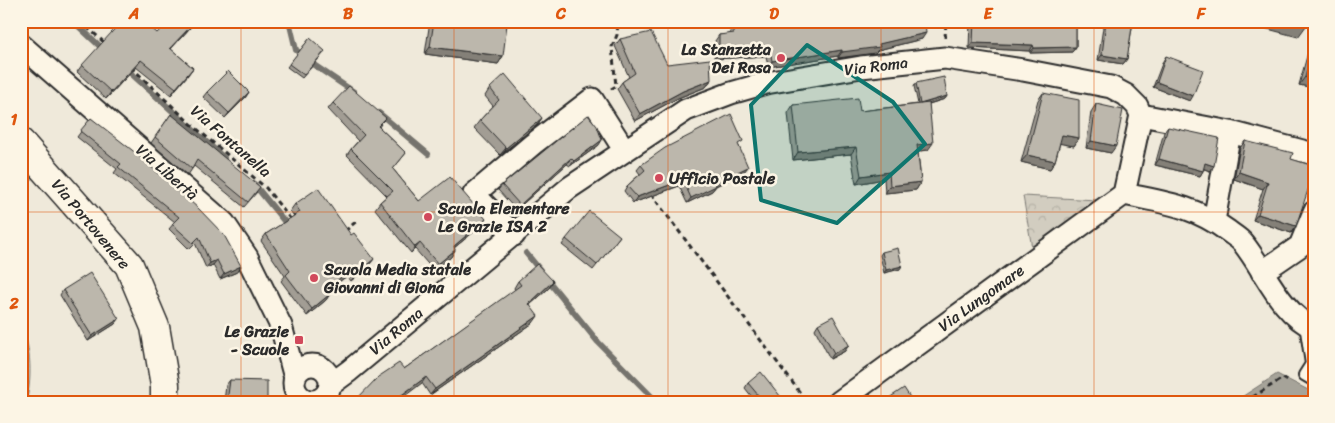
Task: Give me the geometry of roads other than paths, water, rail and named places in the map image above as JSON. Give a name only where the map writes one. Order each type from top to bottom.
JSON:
[{"type":"main road","name":"Via Portovenere","points":[[21,143],[129,265],[155,327],[165,385],[165,402]]},
{"type":"street","name":"Via Libertà","points":[[21,44],[224,222],[247,257],[281,326],[303,395]]},
{"type":"street","name":"Via Roma","points":[[322,373],[350,371],[569,188],[686,110],[766,83],[861,67],[945,58],[1023,70],[1111,87],[1126,95],[1139,110],[1314,154]]},
{"type":"street","points":[[514,235],[474,194],[533,144],[592,99],[625,151]]},
{"type":"street","points":[[1139,110],[1124,194],[1188,207],[1214,221],[1242,241],[1288,308],[1309,326]]},
{"type":"street","points":[[1214,221],[1230,132]]},
{"type":"street","name":"Via Lungomare","points":[[839,402],[1124,194]]},
{"type":"street","points":[[1262,272],[1300,246],[1314,212]]},
{"type":"street","name":"Via Libertà","points":[[281,326],[322,373]]},
{"type":"street","points":[[301,368],[322,373],[325,395],[303,395],[301,368]]},
{"type":"lane","points":[[1309,326],[1311,364],[1304,375],[1314,381]]},
{"type":"waterway","points":[[73,21],[105,51]]},
{"type":"waterway","points":[[289,21],[296,50],[314,65],[354,92]]},
{"type":"waterway","points":[[124,67],[224,158]]},
{"type":"waterway","points":[[379,113],[428,154]]},
{"type":"waterway","points":[[254,184],[289,227]]},
{"type":"waterway","points":[[526,253],[540,270]]},
{"type":"waterway","points":[[546,278],[598,342],[657,402]]},
{"type":"place","name":"La Stanzetta Dei Rosa","points":[[781,58]]},
{"type":"place","name":"Ufficio Postale","points":[[659,178]]},
{"type":"place","name":"Scuola Elementare Le Grazie ISA 2","points":[[428,217]]},
{"type":"place","name":"Scuola Media statale Giovanni di Giona","points":[[314,278]]},
{"type":"place","name":"Le Grazie - Scuole","points":[[299,340]]}]
